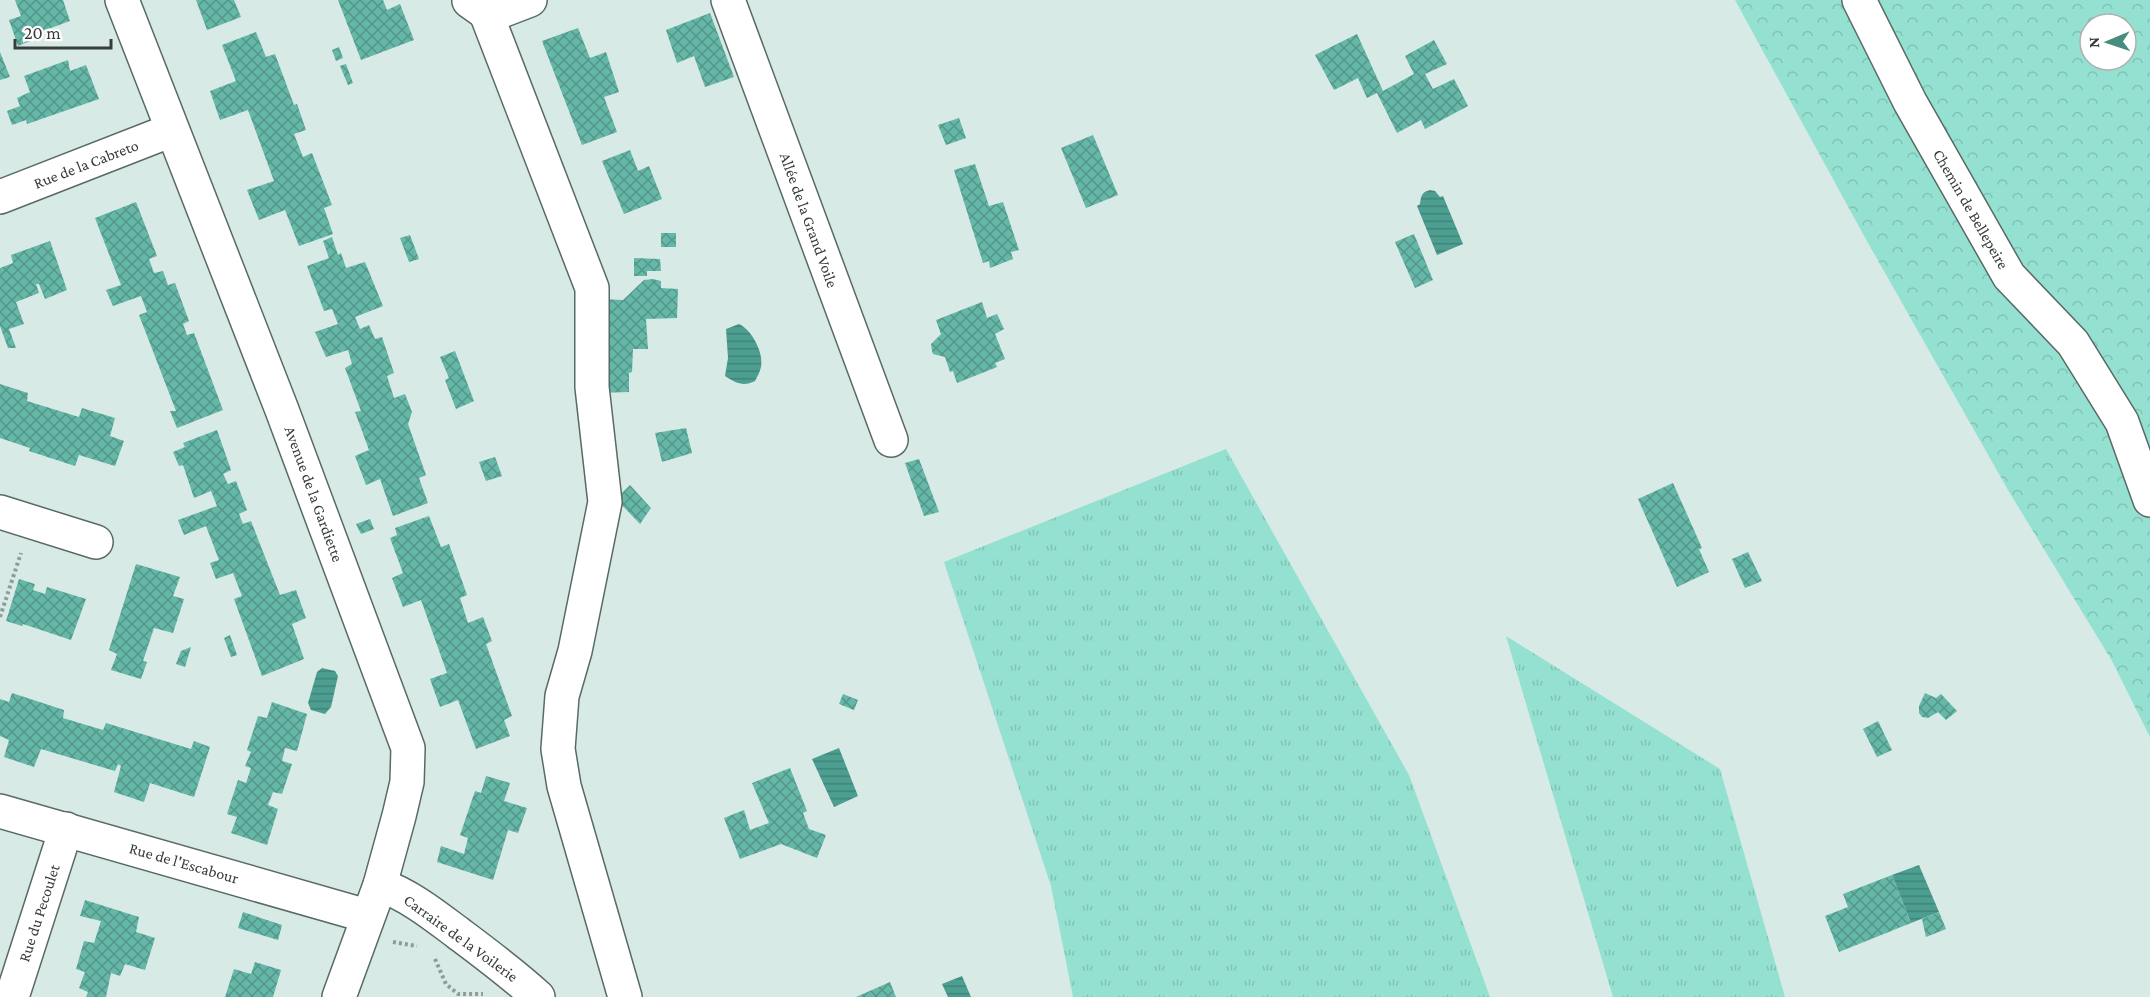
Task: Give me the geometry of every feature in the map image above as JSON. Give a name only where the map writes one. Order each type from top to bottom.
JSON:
[{"type":"street","name":"Avenue de la Gardiette","points":[[122,0],[282,410],[408,748],[407,782],[380,885],[339,997]]},
{"type":"street","points":[[530,0],[504,10],[477,7],[592,288],[592,387],[605,502],[575,651],[562,696],[558,749],[564,786],[624,997]]},
{"type":"street","name":"Allée de la Grand Voile","points":[[728,0],[891,440]]},
{"type":"street","name":"Chemin de Bellepeire","points":[[1859,0],[1910,102],[2009,276],[2073,344],[2122,423],[2150,500]]},
{"type":"street","name":"Rue de la Cabreto","points":[[0,198],[172,130]]},
{"type":"street","points":[[0,512],[96,542]]},
{"type":"street","name":"Rue de l'Escabour","points":[[0,811],[367,916]]},
{"type":"street","name":"Rue du Pecoulet","points":[[12,997],[66,829]]},
{"type":"street","name":"Carraire de la Voilerie","points":[[380,885],[392,889],[425,908],[510,972],[538,997]]},
{"type":"path","points":[[0,618],[32,522]]},
{"type":"path","points":[[390,942],[412,944],[421,948]]},
{"type":"path","points":[[430,952],[446,984],[458,994],[493,994]]},
{"type":"green space","points":[[1735,0],[2150,0],[2150,737],[2112,661],[2008,490],[1863,234]]},
{"type":"green space","points":[[1226,449],[1409,775],[1490,997],[1073,997],[1051,886],[944,562]]},
{"type":"green space","points":[[1506,636],[1720,769],[1785,997],[1613,997]]},
{"type":"shaded area","points":[[1430,190],[1435,191],[1440,197],[1443,196],[1463,244],[1437,255],[1417,206],[1420,204],[1423,193]]},
{"type":"shaded area","points":[[739,324],[748,331],[761,355],[761,367],[755,381],[747,384],[736,382],[725,376],[728,358],[726,329]]},
{"type":"shaded area","points":[[322,668],[335,671],[338,676],[331,707],[325,714],[311,710],[308,703],[317,672]]},
{"type":"shaded area","points":[[839,748],[858,796],[834,807],[812,759]]},
{"type":"shaded area","points":[[1919,865],[1939,912],[1911,923],[1892,875]]},
{"type":"shaded area","points":[[962,976],[971,997],[948,997],[942,984]]},
{"type":"building","points":[[15,0],[63,0],[70,21],[37,33],[38,38],[18,46],[9,20],[21,16]]},
{"type":"building","points":[[196,0],[234,0],[241,17],[207,30]]},
{"type":"building","points":[[338,0],[383,0],[387,10],[400,4],[414,40],[361,60]]},
{"type":"building","points":[[710,13],[734,77],[705,87],[694,56],[677,63],[666,30]]},
{"type":"building","points":[[578,28],[590,58],[606,52],[619,92],[604,97],[617,132],[582,145],[542,41]]},
{"type":"building","points":[[256,32],[266,57],[275,54],[294,105],[297,104],[306,130],[294,134],[303,157],[312,153],[332,205],[324,208],[333,234],[299,246],[285,210],[259,220],[247,190],[274,181],[248,110],[220,120],[210,91],[236,81],[222,45]]},
{"type":"building","points":[[1357,34],[1383,91],[1414,74],[1405,56],[1434,40],[1447,64],[1425,74],[1433,89],[1454,79],[1468,106],[1425,129],[1421,120],[1397,133],[1377,93],[1367,98],[1358,78],[1334,90],[1315,55]]},
{"type":"building","points":[[339,47],[343,58],[336,61],[332,50]]},
{"type":"building","points":[[0,52],[10,77],[0,80]]},
{"type":"building","points":[[68,60],[70,71],[86,65],[99,99],[27,124],[26,120],[12,125],[7,111],[20,106],[17,98],[30,92],[24,76]]},
{"type":"building","points":[[346,64],[353,83],[348,85],[340,66]]},
{"type":"building","points":[[959,118],[966,138],[946,145],[938,125]]},
{"type":"building","points":[[1093,135],[1118,195],[1086,208],[1061,148]]},
{"type":"building","points":[[630,150],[638,171],[649,166],[662,199],[624,214],[602,161]]},
{"type":"building","points":[[975,164],[989,206],[1003,202],[1019,250],[1011,252],[1013,259],[990,268],[989,261],[983,263],[954,170]]},
{"type":"building","points":[[136,202],[157,256],[149,259],[154,273],[163,271],[168,285],[175,283],[189,321],[183,324],[187,335],[194,333],[223,410],[177,428],[170,411],[176,411],[139,315],[147,312],[141,296],[113,306],[106,290],[121,285],[95,218]]},
{"type":"building","points":[[661,233],[676,233],[676,247],[661,247]]},
{"type":"building","points":[[1414,234],[1433,280],[1415,288],[1395,242]]},
{"type":"building","points":[[410,235],[419,259],[409,262],[400,238]]},
{"type":"building","points":[[332,237],[338,255],[341,253],[346,268],[365,262],[383,306],[355,317],[360,329],[369,325],[375,339],[382,337],[394,373],[387,376],[394,398],[405,394],[412,412],[408,424],[426,475],[419,478],[428,503],[393,516],[380,479],[366,485],[355,456],[369,450],[355,412],[361,411],[345,368],[352,364],[348,350],[326,357],[315,332],[338,324],[332,309],[324,311],[307,266],[329,258],[323,241]]},
{"type":"building","points":[[50,241],[67,290],[45,299],[39,284],[36,284],[39,293],[16,302],[24,324],[9,329],[16,348],[8,348],[0,326],[0,268],[13,263],[11,255]]},
{"type":"building","points":[[634,258],[660,259],[661,271],[647,271],[647,276],[634,276]]},
{"type":"building","points":[[644,280],[661,281],[661,288],[678,289],[677,318],[646,319],[648,349],[633,349],[629,392],[599,393],[600,299],[623,300]]},
{"type":"building","points":[[982,302],[987,318],[997,314],[1004,329],[995,334],[1005,359],[995,363],[997,367],[957,383],[945,357],[933,354],[931,344],[941,334],[936,320]]},
{"type":"building","points":[[455,351],[474,401],[456,409],[445,380],[449,378],[440,357]]},
{"type":"building","points":[[0,384],[28,393],[27,401],[79,417],[82,408],[115,418],[110,436],[124,441],[115,466],[79,455],[75,466],[29,451],[30,448],[0,438]]},
{"type":"building","points":[[686,428],[692,453],[662,462],[655,433]]},
{"type":"building","points":[[217,430],[231,470],[223,474],[228,484],[236,481],[247,510],[239,514],[243,524],[251,521],[280,595],[296,590],[306,618],[292,624],[304,659],[262,676],[234,599],[242,596],[233,573],[216,579],[210,563],[219,560],[206,526],[184,535],[178,520],[217,506],[211,491],[194,498],[183,465],[179,466],[173,452],[185,447],[183,443]]},
{"type":"building","points":[[495,457],[502,476],[486,481],[479,462]]},
{"type":"building","points":[[919,459],[939,512],[924,516],[905,463]]},
{"type":"building","points":[[1673,483],[1702,548],[1699,549],[1709,572],[1677,587],[1638,499]]},
{"type":"building","points":[[630,485],[651,508],[640,524],[616,499]]},
{"type":"building","points":[[429,516],[441,547],[449,544],[467,595],[460,598],[468,623],[483,617],[492,641],[486,644],[512,716],[504,720],[510,736],[476,749],[458,700],[440,707],[430,679],[447,673],[421,600],[403,607],[392,578],[403,573],[390,538],[397,535],[395,528]]},
{"type":"building","points":[[370,519],[374,529],[361,534],[356,524]]},
{"type":"building","points":[[1748,552],[1762,581],[1745,588],[1732,559]]},
{"type":"building","points":[[136,564],[180,577],[173,596],[184,599],[173,633],[154,628],[143,661],[147,662],[141,679],[111,670],[117,654],[109,650]]},
{"type":"building","points":[[19,579],[35,584],[33,590],[45,594],[47,587],[86,599],[71,640],[23,624],[22,626],[6,621]]},
{"type":"building","points":[[230,635],[237,655],[231,657],[224,638]]},
{"type":"building","points":[[191,647],[185,667],[176,664],[181,651]]},
{"type":"building","points":[[12,693],[64,710],[63,718],[103,730],[106,723],[191,749],[194,741],[210,747],[194,797],[150,783],[144,802],[114,792],[121,766],[118,764],[115,771],[41,749],[34,767],[4,757],[9,740],[0,736],[0,699],[9,702]]},
{"type":"building","points":[[1925,693],[1936,698],[1941,694],[1957,711],[1946,720],[1938,712],[1928,718],[1922,717],[1919,713],[1919,706]]},
{"type":"building","points":[[843,694],[858,700],[854,710],[839,704]]},
{"type":"building","points":[[272,702],[307,714],[297,751],[285,748],[282,761],[292,764],[282,794],[273,792],[268,805],[278,809],[267,845],[231,833],[237,817],[227,814],[238,780],[246,783],[251,768],[245,766],[251,752],[247,750],[258,716],[267,718]]},
{"type":"building","points":[[1878,721],[1892,750],[1877,757],[1863,729]]},
{"type":"building","points":[[790,768],[807,811],[803,813],[809,829],[826,835],[817,858],[781,844],[740,859],[724,818],[744,810],[750,830],[769,823],[752,783]]},
{"type":"building","points":[[486,776],[510,783],[504,801],[527,808],[518,833],[508,830],[493,880],[437,862],[441,846],[464,854],[468,838],[460,835],[475,791],[481,793]]},
{"type":"building","points":[[1892,875],[1911,923],[1839,952],[1825,916],[1848,907],[1843,894]]},
{"type":"building","points":[[85,900],[139,917],[136,932],[155,938],[145,970],[125,964],[120,976],[111,973],[106,997],[86,997],[88,992],[79,988],[85,972],[76,969],[84,941],[94,943],[101,921],[80,916]]},
{"type":"building","points":[[243,912],[282,925],[278,940],[238,928]]},
{"type":"building","points":[[1939,912],[1946,929],[1926,937],[1922,919]]},
{"type":"building","points":[[255,962],[281,970],[273,997],[225,997],[234,969],[251,974]]},
{"type":"building","points":[[890,982],[896,997],[856,997]]}]
